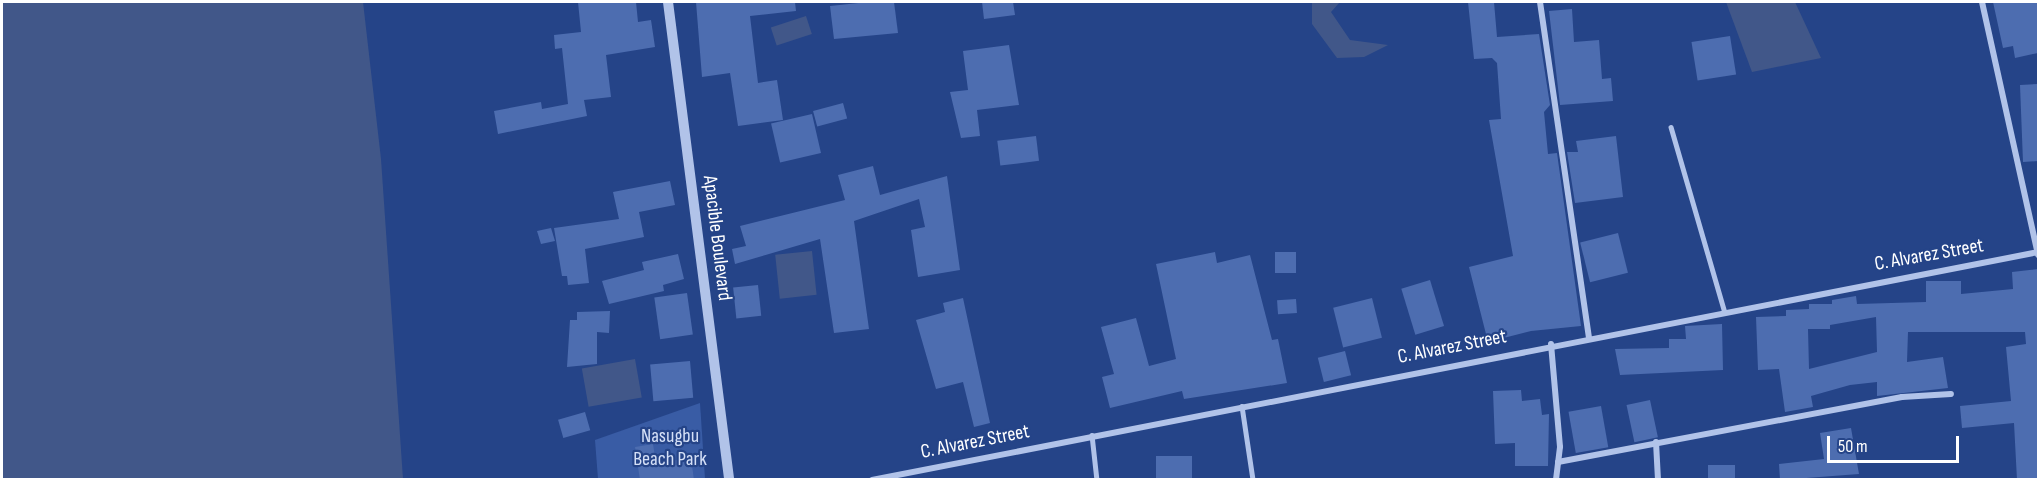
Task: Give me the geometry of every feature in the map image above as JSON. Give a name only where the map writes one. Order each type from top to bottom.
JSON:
[{"type":"street","name":"Apacible Boulevard","points":[[668,2],[729,480]]},
{"type":"street","points":[[1540,2],[1589,338]]},
{"type":"street","points":[[1982,2],[2038,253]]},
{"type":"street","name":"C. Alvarez Street","points":[[872,480],[1724,310],[2038,253]]},
{"type":"street","points":[[1551,344],[1558,462],[1556,480]]},
{"type":"street","points":[[1558,462],[1902,397],[1951,394]]},
{"type":"street","points":[[1656,442],[1658,480]]},
{"type":"lane","points":[[1671,127],[1724,310]]},
{"type":"lane","points":[[1242,406],[1253,480]]},
{"type":"lane","points":[[1092,435],[1097,480]]},
{"type":"green space","name":"Nasugbu Beach Park","points":[[700,403],[705,479],[598,479],[595,440]]},
{"type":"shaded area","points":[[2,2],[363,2],[381,159],[403,479],[2,479]]},
{"type":"shaded area","points":[[1312,2],[1340,2],[1331,12],[1350,40],[1388,45],[1364,57],[1337,58],[1312,24]]},
{"type":"shaded area","points":[[1726,2],[1795,2],[1821,58],[1752,72]]},
{"type":"shaded area","points":[[806,16],[812,34],[777,46],[771,27]]},
{"type":"shaded area","points":[[812,251],[817,295],[780,299],[775,255]]},
{"type":"shaded area","points":[[635,359],[642,397],[589,407],[582,368]]},
{"type":"building","points":[[578,2],[636,2],[638,22],[651,20],[655,47],[606,55],[611,97],[584,100],[587,116],[498,134],[494,111],[541,102],[542,109],[568,104],[562,48],[555,49],[554,35],[581,32]]},
{"type":"building","points":[[696,2],[795,2],[796,11],[750,16],[758,83],[777,80],[783,120],[738,126],[730,73],[702,77]]},
{"type":"building","points":[[894,2],[898,33],[834,39],[830,6]]},
{"type":"building","points":[[982,2],[1013,2],[1015,15],[984,19]]},
{"type":"building","points":[[1468,2],[1494,2],[1497,37],[1539,34],[1550,105],[1544,112],[1548,154],[1557,153],[1581,326],[1531,331],[1488,342],[1469,267],[1513,256],[1489,120],[1501,119],[1497,63],[1492,58],[1474,59]]},
{"type":"building","points":[[1993,2],[2038,2],[2038,53],[2015,58],[2013,46],[2003,48]]},
{"type":"building","points":[[1572,9],[1574,42],[1599,40],[1602,79],[1611,78],[1613,101],[1560,105],[1549,11]]},
{"type":"building","points":[[1730,36],[1736,75],[1698,81],[1691,42]]},
{"type":"building","points":[[1009,45],[1019,105],[977,110],[980,136],[961,138],[950,92],[968,90],[963,51]]},
{"type":"building","points":[[2038,84],[2038,161],[2023,162],[2020,85]]},
{"type":"building","points":[[843,103],[847,118],[817,126],[813,111]]},
{"type":"building","points":[[812,114],[821,153],[780,162],[771,123]]},
{"type":"building","points":[[1036,136],[1039,161],[1000,166],[997,141]]},
{"type":"building","points":[[1616,136],[1623,197],[1575,203],[1567,152],[1578,152],[1576,141]]},
{"type":"building","points":[[873,166],[880,195],[947,176],[960,270],[918,277],[911,230],[925,227],[919,199],[854,221],[869,329],[834,333],[820,239],[735,264],[732,249],[746,246],[740,226],[845,200],[838,175]]},
{"type":"building","points":[[670,181],[675,205],[639,212],[644,237],[585,249],[589,283],[568,285],[567,276],[562,276],[554,228],[619,219],[613,192]]},
{"type":"building","points":[[551,228],[555,241],[541,244],[537,231]]},
{"type":"building","points":[[1618,233],[1628,273],[1590,282],[1580,242]]},
{"type":"building","points":[[1215,252],[1217,263],[1250,255],[1272,340],[1278,339],[1287,383],[1184,399],[1182,391],[1110,408],[1102,377],[1114,374],[1101,327],[1136,318],[1149,366],[1176,359],[1156,264]]},
{"type":"building","points":[[1275,252],[1296,252],[1296,273],[1275,273]]},
{"type":"building","points":[[678,254],[684,279],[663,285],[664,291],[609,304],[602,281],[644,270],[642,262]]},
{"type":"building","points":[[2038,269],[2038,480],[2017,480],[2014,423],[1962,428],[1960,406],[2011,401],[2006,347],[2026,344],[2025,332],[1908,332],[1907,362],[1943,357],[1948,388],[1877,396],[1877,382],[1850,385],[1811,396],[1813,407],[1785,412],[1779,369],[1758,370],[1756,317],[1786,316],[1786,310],[1809,309],[1809,304],[1832,304],[1832,300],[1856,296],[1857,304],[1926,302],[1926,281],[1961,281],[1961,294],[2013,289],[2012,272]],"holes":[[[1876,317],[1877,352],[1809,369],[1808,329],[1830,329],[1830,325]]]},
{"type":"building","points":[[1430,280],[1444,326],[1415,335],[1401,289]]},
{"type":"building","points":[[758,285],[761,316],[736,318],[733,288]]},
{"type":"building","points":[[687,293],[693,335],[660,339],[654,298]]},
{"type":"building","points":[[963,298],[990,423],[974,427],[963,382],[936,389],[916,320],[945,312],[943,303]]},
{"type":"building","points":[[1372,298],[1382,338],[1343,347],[1333,308]]},
{"type":"building","points":[[1296,299],[1297,313],[1278,314],[1277,300]]},
{"type":"building","points":[[610,311],[609,333],[597,332],[597,364],[567,367],[570,320],[577,320],[577,312]]},
{"type":"building","points":[[1722,324],[1723,370],[1620,375],[1615,349],[1669,348],[1669,339],[1686,339],[1685,326]]},
{"type":"building","points":[[1345,351],[1351,375],[1324,382],[1318,358]]},
{"type":"building","points":[[690,361],[693,398],[653,401],[650,364]]},
{"type":"building","points":[[1521,390],[1522,401],[1540,399],[1542,415],[1549,414],[1548,466],[1515,466],[1515,443],[1495,444],[1493,391]]},
{"type":"building","points":[[1650,400],[1658,437],[1634,442],[1627,405]]},
{"type":"building","points":[[1601,406],[1608,447],[1576,453],[1569,412]]},
{"type":"building","points":[[585,412],[590,430],[563,438],[558,420]]},
{"type":"building","points":[[1851,428],[1859,474],[1780,480],[1779,464],[1824,459],[1820,433]]},
{"type":"building","points":[[653,444],[656,463],[691,458],[694,480],[640,480],[635,447]]},
{"type":"building","points":[[1156,456],[1192,456],[1192,480],[1156,480]]},
{"type":"building","points":[[1708,465],[1735,465],[1735,480],[1708,480]]}]
